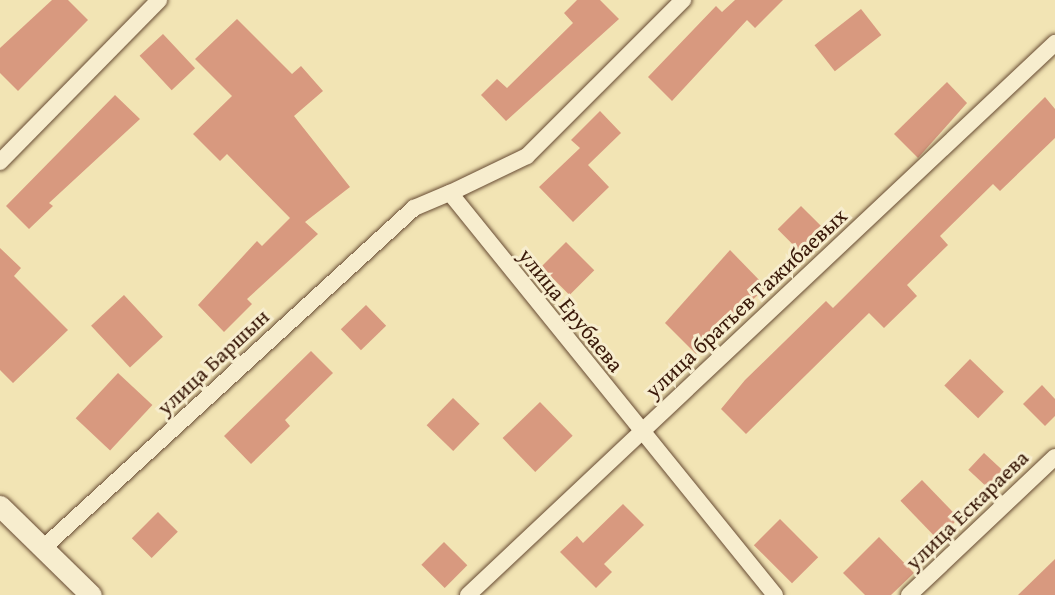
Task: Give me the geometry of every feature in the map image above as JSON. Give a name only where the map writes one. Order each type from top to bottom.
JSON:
[{"type":"street","points":[[0,162],[159,0]]},
{"type":"street","points":[[450,193],[527,156],[683,0]]},
{"type":"street","name":"улица братьев Тажибаевых","points":[[468,595],[1055,43]]},
{"type":"street","name":"улица Баршын","points":[[42,549],[414,208],[450,193]]},
{"type":"street","name":"улица Ерубаева","points":[[450,193],[641,434],[775,595]]},
{"type":"street","name":"улица Ескараева","points":[[909,595],[1055,457]]},
{"type":"street","points":[[0,506],[91,595]]},
{"type":"building","points":[[52,0],[68,0],[88,20],[18,91],[0,73],[0,48]]},
{"type":"building","points":[[577,0],[600,0],[619,19],[506,121],[481,95],[497,79],[507,88],[573,23],[564,13]]},
{"type":"building","points":[[735,0],[783,0],[755,28],[747,20],[672,101],[648,77],[716,6],[722,12]]},
{"type":"building","points":[[861,9],[881,35],[835,71],[815,45]]},
{"type":"building","points":[[237,19],[292,74],[301,66],[323,91],[294,116],[350,187],[305,222],[318,234],[247,299],[252,304],[224,332],[198,305],[257,241],[262,246],[290,218],[227,154],[220,161],[193,134],[232,96],[195,59]]},
{"type":"building","points":[[163,34],[195,68],[172,90],[140,56]]},
{"type":"building","points":[[947,82],[967,103],[918,158],[894,134]]},
{"type":"building","points":[[115,95],[140,119],[49,203],[53,206],[29,229],[6,206]]},
{"type":"building","points":[[1045,97],[1055,109],[1055,138],[1000,191],[993,184],[940,236],[948,245],[907,285],[917,296],[884,328],[869,313],[746,434],[721,409],[745,380],[826,301],[833,308]]},
{"type":"building","points":[[600,111],[621,133],[588,165],[609,187],[573,222],[539,187],[580,148],[571,140]]},
{"type":"building","points":[[801,206],[828,233],[805,256],[778,229]]},
{"type":"building","points":[[566,242],[594,270],[570,295],[541,267]]},
{"type":"building","points":[[0,248],[21,268],[14,276],[68,330],[13,383],[0,370]]},
{"type":"building","points":[[730,250],[766,287],[696,354],[665,323]]},
{"type":"building","points":[[124,295],[163,337],[130,367],[91,326]]},
{"type":"building","points":[[366,305],[386,326],[361,350],[341,329]]},
{"type":"building","points":[[311,351],[333,373],[285,420],[290,426],[251,464],[224,436]]},
{"type":"building","points":[[970,359],[1004,392],[978,418],[944,386]]},
{"type":"building","points":[[118,373],[152,405],[110,450],[76,418]]},
{"type":"building","points":[[1042,385],[1055,399],[1055,416],[1045,426],[1023,404]]},
{"type":"building","points":[[453,398],[480,424],[453,451],[427,425]]},
{"type":"building","points":[[540,402],[573,436],[535,472],[503,438]]},
{"type":"building","points":[[984,453],[1002,470],[987,487],[968,470]]},
{"type":"building","points":[[922,480],[959,518],[937,539],[900,501]]},
{"type":"building","points":[[623,504],[644,525],[604,564],[612,572],[596,588],[560,552],[577,536],[583,543]]},
{"type":"building","points":[[158,512],[178,532],[152,558],[132,538]]},
{"type":"building","points":[[780,519],[818,557],[792,583],[754,545]]},
{"type":"building","points":[[879,537],[914,573],[891,595],[865,595],[843,573]]},
{"type":"building","points":[[444,542],[467,565],[445,588],[421,565]]},
{"type":"building","points":[[1055,559],[1055,595],[1018,595]]}]
